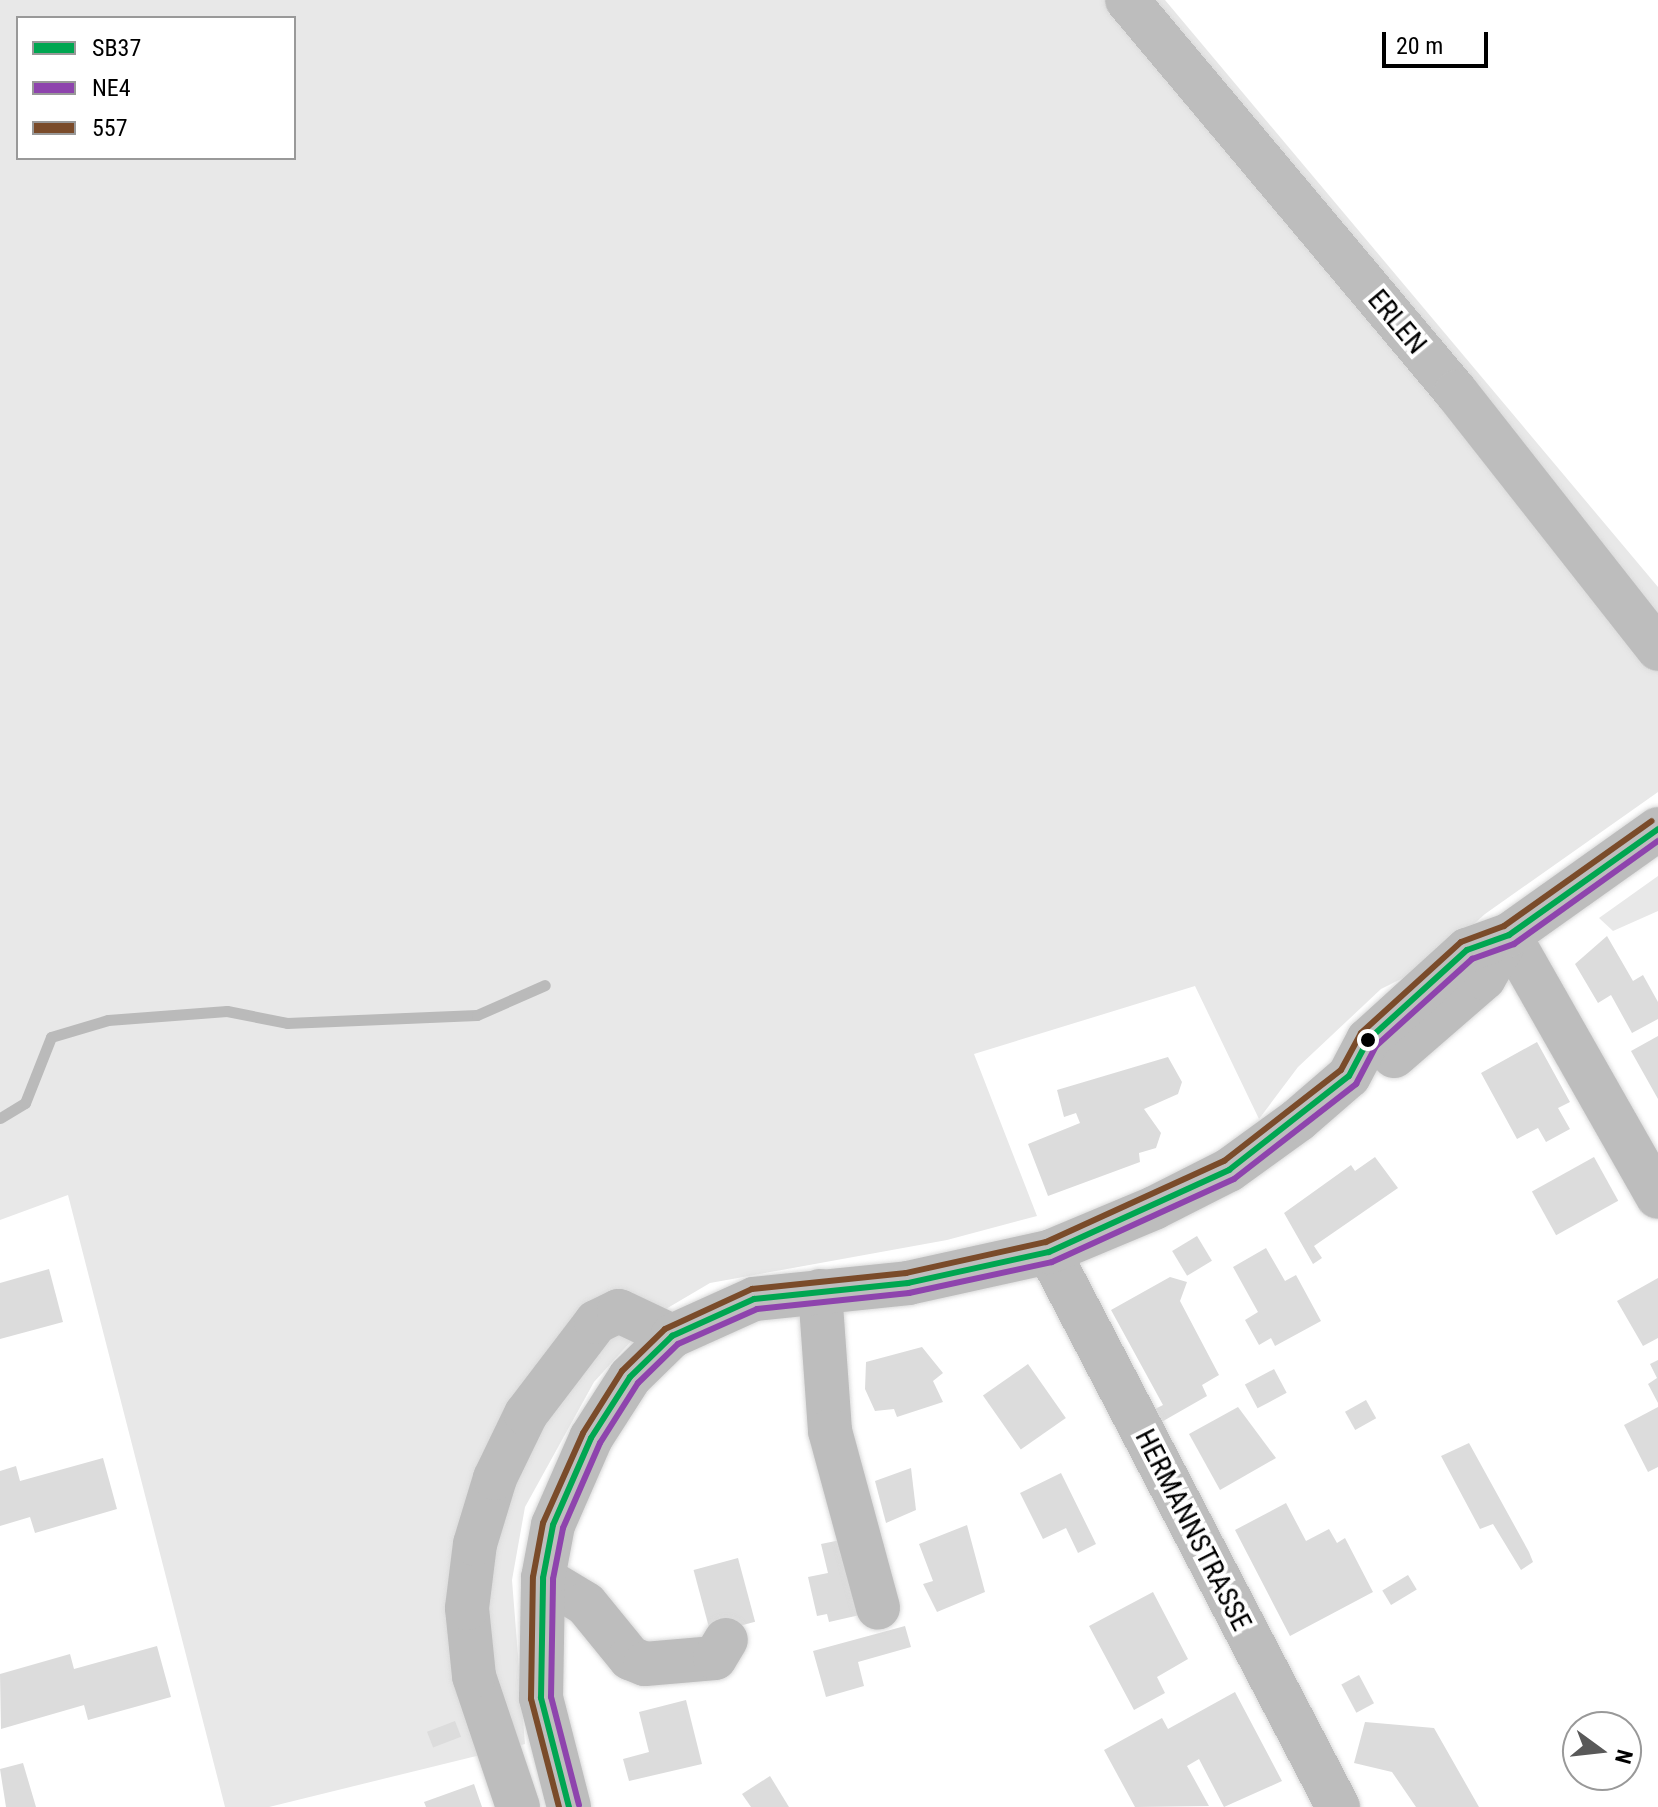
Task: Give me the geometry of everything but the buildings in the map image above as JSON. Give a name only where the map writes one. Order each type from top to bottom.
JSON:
[{"type":"street","name":"ERLEN","points":[[1127,0],[1456,392],[1658,649]]},
{"type":"street","points":[[569,1807],[541,1698],[543,1578],[565,1489],[591,1438],[630,1377],[672,1336],[754,1299],[908,1283],[1049,1252],[1229,1170],[1349,1076],[1383,1065],[1469,991],[1509,935],[1658,829]]},
{"type":"street","points":[[1509,935],[1658,1197]]},
{"type":"street","name":"HERMANNSTRASSE","points":[[1049,1252],[1338,1807]]},
{"type":"street","points":[[820,1291],[830,1431],[878,1608]]},
{"type":"street","points":[[518,1807],[474,1676],[467,1608],[475,1544],[495,1478],[526,1414],[596,1322],[619,1311],[672,1336]]},
{"type":"street","points":[[543,1578],[586,1604],[630,1658],[645,1664],[715,1658],[726,1640]]},
{"type":"shaded area","points":[[0,0],[1165,0],[1658,587],[1658,792],[1485,914],[1427,966],[1381,989],[1298,1067],[1259,1119],[1195,986],[974,1054],[1037,1216],[947,1240],[710,1283],[654,1316],[594,1382],[525,1507],[512,1580],[525,1744],[269,1807],[225,1807],[68,1195],[0,1220]]},
{"type":"shaded area","points":[[1658,876],[1658,911],[1613,931],[1599,918]]},
{"type":"waterway","points":[[0,1118],[25,1103],[51,1037],[108,1020],[227,1011],[287,1023],[477,1015],[545,985]]},
{"type":"transit line","name":"557","points":[[559,1807],[531,1699],[533,1577],[543,1523],[583,1433],[622,1371],[665,1329],[752,1289],[906,1273],[1046,1242],[1224,1161],[1341,1070],[1361,1033],[1461,942],[1504,926],[1652,821]]},
{"type":"transit line","name":"SB37","points":[[569,1807],[541,1698],[543,1578],[553,1525],[591,1438],[630,1377],[672,1336],[754,1299],[908,1283],[1049,1252],[1229,1170],[1349,1076],[1368,1040],[1467,950],[1509,935],[1658,829]]},
{"type":"transit line","name":"NE4","points":[[579,1805],[551,1697],[553,1579],[563,1528],[600,1443],[638,1383],[678,1344],[757,1309],[909,1293],[1052,1262],[1234,1179],[1356,1084],[1376,1046],[1472,959],[1514,944],[1658,841]]}]
